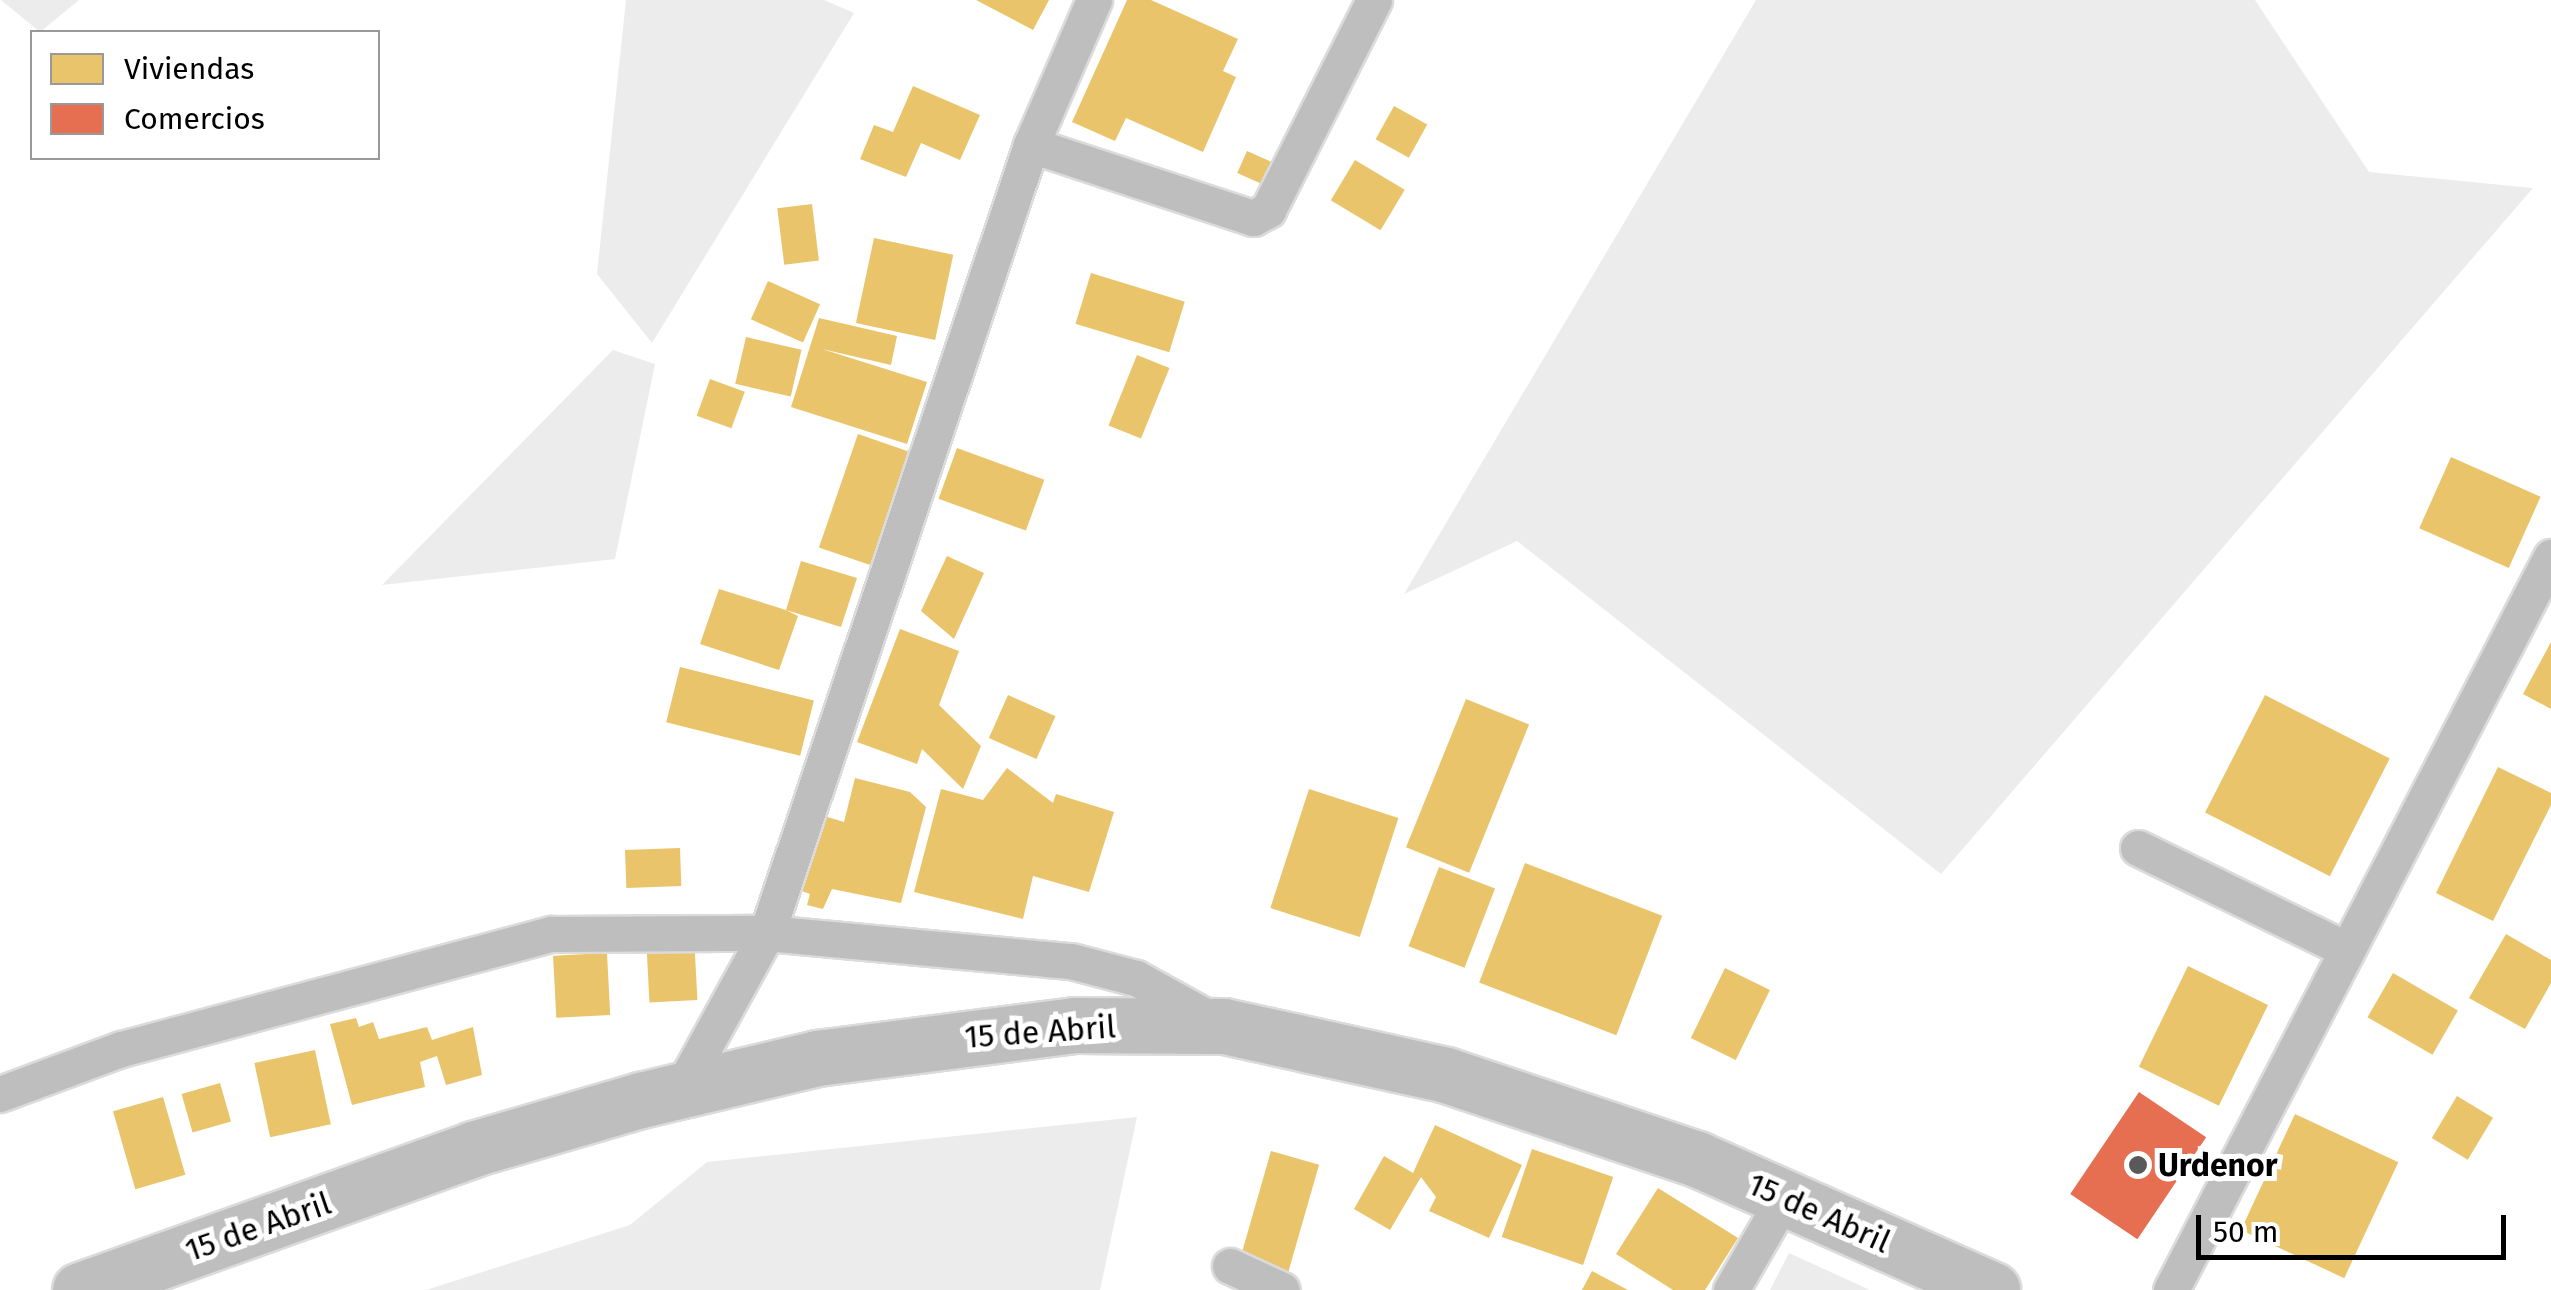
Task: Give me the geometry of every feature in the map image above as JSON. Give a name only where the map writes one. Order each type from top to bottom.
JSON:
[{"type":"main road","name":"15 de Abril","points":[[80,1290],[472,1150],[680,1091],[817,1058],[986,1034],[1224,1026],[1568,1110],[1785,1196],[1992,1290]]},
{"type":"street","points":[[680,1091],[767,933],[1031,144],[1094,0]]},
{"type":"street","points":[[1031,144],[1254,218],[1268,210],[1374,0]]},
{"type":"street","points":[[2171,1290],[2551,557]]},
{"type":"street","points":[[2138,848],[2345,949]]},
{"type":"street","points":[[0,1094],[121,1049],[551,934],[767,933],[1071,960],[1136,978],[1224,1026]]},
{"type":"street","points":[[1731,1290],[1785,1196]]},
{"type":"street","points":[[1230,1266],[1282,1290]]},
{"type":"shaded area","points":[[1,0],[79,0],[42,30]]},
{"type":"shaded area","points":[[626,0],[824,0],[854,13],[652,343],[597,274]]},
{"type":"shaded area","points":[[1756,0],[2255,0],[2369,172],[2533,188],[1941,874],[1517,541],[1404,594]]},
{"type":"shaded area","points":[[613,350],[655,364],[615,559],[382,585]]},
{"type":"shaded area","points":[[1137,1117],[1100,1290],[426,1290],[630,1225],[707,1162]]},
{"type":"shaded area","points":[[1789,1253],[1870,1290],[1770,1290]]},
{"type":"building: Viviendas","points":[[976,0],[1049,0],[1033,30]]},
{"type":"building: Viviendas","points":[[1127,0],[1151,0],[1238,39],[1223,71],[1236,77],[1203,152],[1126,118],[1115,141],[1072,122]]},
{"type":"building: Viviendas","points":[[913,86],[980,115],[960,160],[921,143],[906,177],[860,159],[874,125],[893,132]]},
{"type":"building: Viviendas","points":[[1394,106],[1427,124],[1409,158],[1376,139]]},
{"type":"building: Viviendas","points":[[1247,151],[1272,162],[1262,184],[1237,173]]},
{"type":"building: Viviendas","points":[[1355,160],[1405,190],[1381,230],[1331,200]]},
{"type":"building: Viviendas","points":[[812,204],[819,261],[784,265],[777,208]]},
{"type":"building: Viviendas","points":[[874,238],[953,255],[935,340],[856,323]]},
{"type":"building: Viviendas","points":[[1091,273],[1185,302],[1169,352],[1076,324]]},
{"type":"building: Viviendas","points":[[768,281],[820,304],[803,343],[751,319]]},
{"type":"building: Viviendas","points":[[819,318],[897,336],[891,365],[822,349],[927,382],[907,444],[791,407]]},
{"type":"building: Viviendas","points":[[746,337],[802,350],[791,397],[735,384]]},
{"type":"building: Viviendas","points":[[1137,355],[1169,368],[1141,439],[1109,425]]},
{"type":"building: Viviendas","points":[[710,379],[745,392],[731,428],[697,416]]},
{"type":"building: Viviendas","points":[[858,434],[919,455],[880,569],[819,547]]},
{"type":"building: Viviendas","points":[[957,448],[1044,480],[1026,531],[939,499]]},
{"type":"building: Viviendas","points":[[2451,457],[2541,497],[2509,568],[2419,528]]},
{"type":"building: Viviendas","points":[[947,556],[984,573],[954,639],[921,611]]},
{"type":"building: Viviendas","points":[[801,561],[857,578],[841,627],[786,610]]},
{"type":"building: Viviendas","points":[[719,589],[798,616],[779,670],[700,644]]},
{"type":"building: Viviendas","points":[[900,629],[959,651],[939,705],[981,746],[963,789],[922,749],[917,764],[857,742]]},
{"type":"building: Viviendas","points":[[2551,642],[2551,709],[2523,694]]},
{"type":"building: Viviendas","points":[[680,667],[814,700],[800,756],[666,722]]},
{"type":"building: Viviendas","points":[[1008,695],[1056,716],[1036,759],[989,738]]},
{"type":"building: Viviendas","points":[[2265,695],[2390,759],[2330,876],[2205,813]]},
{"type":"building: Viviendas","points":[[1466,699],[1529,724],[1469,873],[1406,847]]},
{"type":"building: Viviendas","points":[[2498,767],[2551,793],[2551,805],[2493,921],[2436,893]]},
{"type":"building: Viviendas","points":[[1007,768],[1053,803],[1056,794],[1114,812],[1089,892],[1033,876],[1023,919],[914,892],[941,789],[983,800]]},
{"type":"building: Viviendas","points":[[855,778],[910,792],[926,807],[901,903],[832,889],[823,909],[807,905],[810,894],[799,890],[824,816],[844,822]]},
{"type":"building: Viviendas","points":[[1309,789],[1398,818],[1360,937],[1270,908]]},
{"type":"building: Viviendas","points":[[680,848],[681,886],[626,888],[625,850]]},
{"type":"building: Viviendas","points":[[1525,863],[1662,916],[1616,1035],[1479,982]]},
{"type":"building: Viviendas","points":[[1439,867],[1495,889],[1465,968],[1409,946]]},
{"type":"building: Viviendas","points":[[2506,934],[2551,960],[2551,983],[2525,1029],[2469,998]]},
{"type":"building: Viviendas","points":[[694,935],[697,1000],[649,1002],[646,938]]},
{"type":"building: Viviendas","points":[[607,953],[610,1015],[556,1018],[553,956]]},
{"type":"building: Viviendas","points":[[2188,966],[2268,1005],[2219,1106],[2139,1067]]},
{"type":"building: Viviendas","points":[[1725,968],[1770,990],[1736,1060],[1691,1038]]},
{"type":"building: Viviendas","points":[[2393,973],[2458,1010],[2432,1055],[2368,1017]]},
{"type":"building: Viviendas","points":[[356,1018],[359,1027],[373,1022],[379,1039],[427,1027],[432,1040],[473,1027],[482,1075],[446,1085],[437,1056],[420,1062],[425,1087],[352,1105],[330,1024]]},
{"type":"building: Viviendas","points":[[315,1050],[331,1124],[270,1137],[254,1063]]},
{"type":"building: Viviendas","points":[[220,1083],[231,1121],[193,1132],[182,1094]]},
{"type":"building: Viviendas","points":[[2457,1096],[2493,1118],[2468,1160],[2432,1138]]},
{"type":"building: Viviendas","points":[[163,1097],[185,1175],[135,1189],[113,1111]]},
{"type":"building: Viviendas","points":[[2295,1114],[2398,1162],[2344,1278],[2241,1230]]},
{"type":"building: Viviendas","points":[[1435,1125],[1522,1165],[1489,1238],[1429,1211],[1436,1197],[1421,1177],[1390,1230],[1354,1209],[1384,1156],[1413,1173]]},
{"type":"building: Viviendas","points":[[1532,1149],[1613,1177],[1583,1265],[1502,1237]]},
{"type":"building: Viviendas","points":[[1271,1151],[1319,1165],[1288,1272],[1240,1259]]},
{"type":"building: Viviendas","points":[[1658,1188],[1738,1238],[1705,1290],[1673,1290],[1616,1254]]},
{"type":"building: Viviendas","points":[[1592,1271],[1628,1290],[1582,1290]]},
{"type":"building: Comercios","name":"Urdenor","points":[[2139,1092],[2206,1137],[2137,1239],[2070,1194]]},
{"type":"place","name":"Urdenor","points":[[2138,1165]]}]
